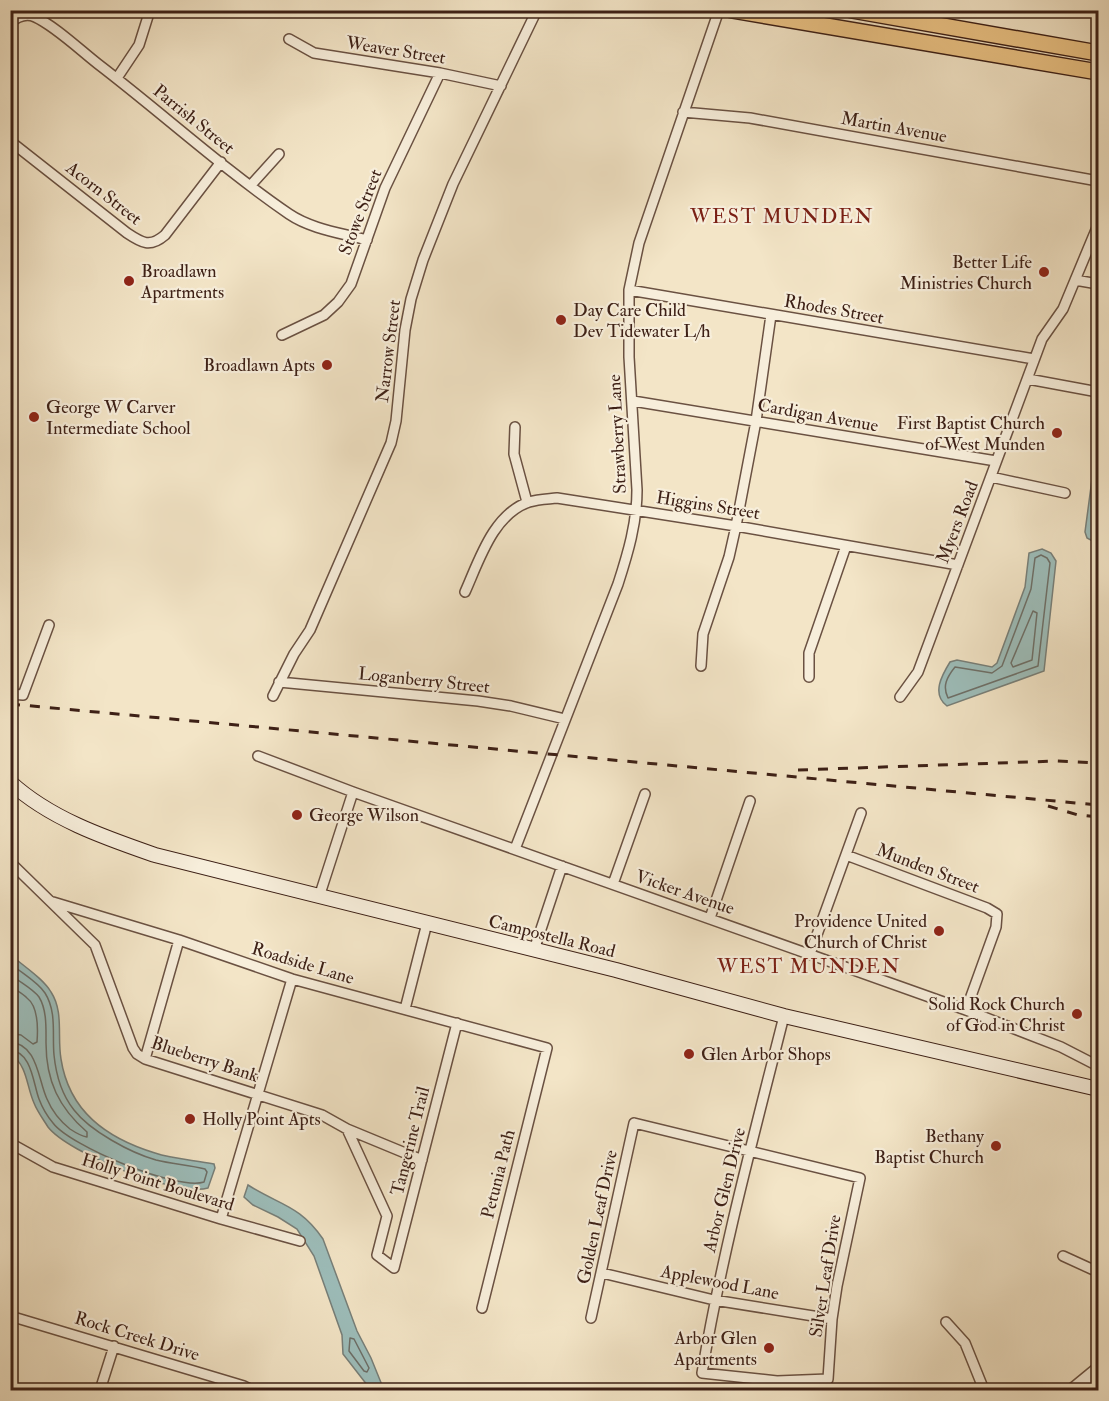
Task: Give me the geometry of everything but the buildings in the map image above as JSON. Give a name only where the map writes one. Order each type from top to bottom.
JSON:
[{"type":"main road","points":[[732,10],[1098,72]]},
{"type":"main road","points":[[852,10],[1098,53]]},
{"type":"main road","name":"Campostella Road","points":[[10,782],[21,792],[60,816],[126,845],[192,866],[534,950],[784,1016],[1098,1089]]},
{"type":"street","points":[[117,78],[140,45],[150,10]]},
{"type":"street","name":"Narrow Street","points":[[273,696],[310,630],[391,443],[396,422],[405,330],[414,289],[429,243],[453,184],[537,10]]},
{"type":"street","name":"Strawberry Lane","points":[[514,849],[618,584],[631,543],[637,510],[628,324],[629,290],[639,243],[719,10]]},
{"type":"street","name":"Parrish Street","points":[[10,23],[16,18],[34,16],[291,215],[312,225],[367,240]]},
{"type":"street","name":"Weaver Street","points":[[289,39],[314,53],[501,86]]},
{"type":"street","name":"Stowe Street","points":[[282,334],[324,315],[338,302],[351,284],[386,188],[440,74]]},
{"type":"street","name":"Martin Avenue","points":[[683,112],[750,118],[1098,181]]},
{"type":"street","name":"Acorn Street","points":[[10,141],[127,233],[139,241],[148,243],[157,242],[165,234],[221,162]]},
{"type":"street","points":[[250,185],[279,154]]},
{"type":"street","name":"Myers Road","points":[[900,697],[918,672],[1042,339],[1063,309],[1098,225]]},
{"type":"street","points":[[1075,280],[1098,284]]},
{"type":"street","name":"Rhodes Street","points":[[629,290],[1034,359]]},
{"type":"street","points":[[701,666],[703,634],[729,557],[736,526],[756,421],[771,315]]},
{"type":"street","points":[[1028,379],[1098,392]]},
{"type":"street","name":"Cardigan Avenue","points":[[633,401],[996,461]]},
{"type":"street","points":[[515,427],[514,454],[528,502]]},
{"type":"street","points":[[991,477],[1065,493]]},
{"type":"street","name":"Higgins Street","points":[[465,592],[496,528],[510,514],[528,502],[557,498],[736,526],[958,565]]},
{"type":"street","points":[[809,677],[809,653],[846,546]]},
{"type":"street","points":[[13,694],[23,694],[49,625]]},
{"type":"street","name":"Loganberry Street","points":[[279,682],[489,703],[565,718]]},
{"type":"street","name":"Vicker Avenue","points":[[258,756],[353,792],[966,1010],[1061,1047],[1098,1066]]},
{"type":"street","points":[[319,897],[353,792]]},
{"type":"street","points":[[613,884],[645,794]]},
{"type":"street","points":[[710,918],[750,801]]},
{"type":"street","points":[[810,954],[861,813]]},
{"type":"street","name":"Munden Street","points":[[846,855],[987,908],[997,914],[996,927],[966,1010]]},
{"type":"street","name":"Blueberry Bank","points":[[10,862],[95,945],[137,1054],[145,1059],[322,1115],[347,1129],[422,1160]]},
{"type":"street","points":[[534,950],[562,866]]},
{"type":"street","name":"Roadside Lane","points":[[53,902],[179,940],[292,979],[547,1048]]},
{"type":"street","points":[[405,1009],[427,923]]},
{"type":"street","points":[[145,1059],[179,940]]},
{"type":"street","points":[[221,1219],[260,1094],[292,979]]},
{"type":"street","name":"Arbor Glen Drive","points":[[784,1016],[714,1300],[702,1373],[777,1381],[828,1379]]},
{"type":"street","name":"Tangerine Trail","points":[[347,1129],[387,1216],[377,1255],[394,1268],[457,1023]]},
{"type":"street","name":"Petunia Path","points":[[482,1308],[547,1048]]},
{"type":"street","name":"Golden Leaf Drive","points":[[591,1318],[634,1123],[750,1151]]},
{"type":"street","name":"Holly Point Boulevard","points":[[10,1143],[53,1167],[300,1241]]},
{"type":"street","name":"Silver Leaf Drive","points":[[750,1151],[860,1178],[843,1254],[832,1319],[828,1379]]},
{"type":"street","points":[[1063,1256],[1098,1272]]},
{"type":"street","name":"Applewood Lane","points":[[602,1273],[714,1300],[832,1319]]},
{"type":"street","name":"Rock Creek Drive","points":[[10,1316],[252,1390]]},
{"type":"street","points":[[946,1322],[965,1343],[984,1390]]},
{"type":"street","points":[[100,1390],[114,1346]]},
{"type":"street","points":[[1070,1390],[1098,1367]]},
{"type":"street","points":[[1087,1376],[1098,1390]]},
{"type":"water","points":[[1098,471],[1098,544],[1087,538],[1085,532],[1092,479]]},
{"type":"water","points":[[1042,549],[1051,553],[1056,561],[1044,671],[947,706],[942,701],[939,690],[941,678],[950,662],[957,660],[992,667],[997,663],[1025,587],[1029,553]]},
{"type":"water","points":[[11,955],[43,982],[55,1000],[59,1016],[60,1050],[65,1077],[81,1108],[106,1130],[137,1147],[169,1157],[214,1164],[215,1168],[208,1188],[193,1189],[172,1186],[124,1171],[77,1149],[48,1127],[35,1106],[24,1070],[11,1054]]},
{"type":"water","points":[[248,1185],[297,1212],[323,1239],[357,1331],[384,1390],[371,1390],[343,1354],[342,1335],[314,1256],[297,1229],[253,1205],[244,1197]]},
{"type":"railway","points":[[10,704],[1098,805]]},
{"type":"railway","points":[[798,770],[1056,761],[1098,763]]},
{"type":"railway","points":[[1048,806],[1078,815],[1098,817]]},
{"type":"place","name":"Better Life Ministries Church","points":[[1044,272]]},
{"type":"place","name":"Broadlawn Apartments","points":[[129,281]]},
{"type":"place","name":"Day Care Child Dev Tidewater L/h","points":[[561,320]]},
{"type":"place","name":"Broadlawn Apts","points":[[327,365]]},
{"type":"place","name":"George W Carver Intermediate School","points":[[34,417]]},
{"type":"place","name":"First Baptist Church of West Munden","points":[[1057,433]]},
{"type":"place","name":"George Wilson","points":[[297,815]]},
{"type":"place","name":"Providence United Church of Christ","points":[[939,931]]},
{"type":"place","name":"Solid Rock Church of God in Christ","points":[[1077,1014]]},
{"type":"place","name":"Glen Arbor Shops","points":[[689,1054]]},
{"type":"place","name":"Holly Point Apts","points":[[190,1119]]},
{"type":"place","name":"Bethany Baptist Church","points":[[996,1146]]},
{"type":"place","name":"Arbor Glen Apartments","points":[[769,1348]]},
{"type":"district","name":"WEST MUNDEN","points":[[782,216]]},
{"type":"district","name":"WEST MUNDEN","points":[[809,966]]}]
